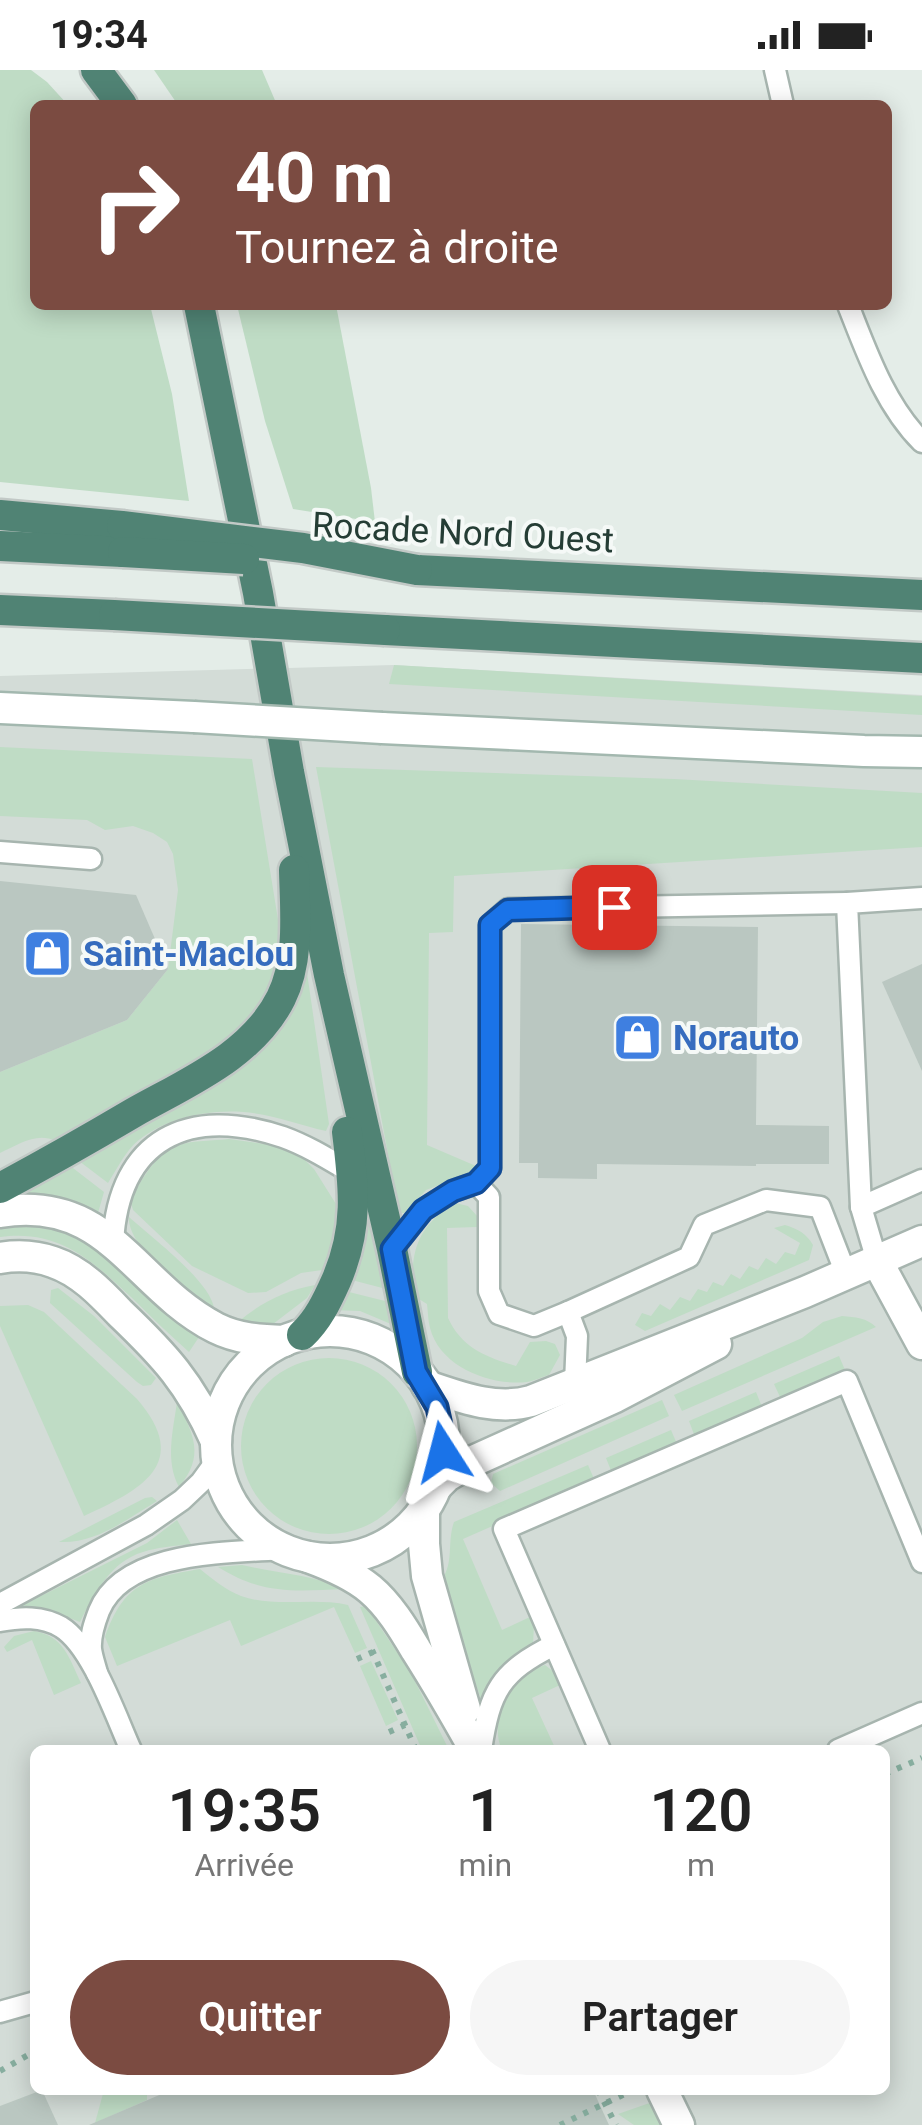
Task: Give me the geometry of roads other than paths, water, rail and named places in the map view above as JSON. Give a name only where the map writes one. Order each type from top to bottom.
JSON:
[{"type":"highway","points":[[96,70],[118,100]]},
{"type":"highway","points":[[200,310],[258,592],[329,975],[422,1379]]},
{"type":"highway","points":[[0,515],[122,539]]},
{"type":"highway","points":[[0,546],[122,539]]},
{"type":"highway","name":"Rocade Nord Ouest","points":[[122,539],[303,548],[416,570],[922,595]]},
{"type":"highway","points":[[0,610],[922,658]]},
{"type":"highway","points":[[0,1188],[212,1068],[252,1038],[269,1018],[286,983],[294,943],[289,772]]},
{"type":"highway","points":[[293,1338],[322,1309],[346,1254],[353,1222],[352,1173],[329,975]]},
{"type":"street","points":[[0,708],[922,756]]},
{"type":"street","points":[[0,1212],[38,1209],[65,1214],[90,1225],[172,1297],[216,1328],[244,1338],[293,1338],[322,1332],[354,1334],[393,1351],[422,1379],[437,1407],[444,1441],[424,1544],[428,1576],[477,1745]]},
{"type":"street","points":[[422,1379],[467,1399],[510,1405],[532,1401],[922,1241]]},
{"type":"street","points":[[0,1258],[34,1257],[54,1262],[88,1282],[171,1364],[201,1407],[217,1450],[223,1484],[235,1508],[251,1528],[296,1553],[344,1572],[380,1598],[475,1745]]},
{"type":"street","points":[[877,1261],[922,1344]]},
{"type":"street","points":[[296,1553],[344,1558],[379,1548],[409,1528],[447,1476],[469,1462],[656,1376],[805,1292]]},
{"type":"street","points":[[217,1450],[223,1407],[233,1386],[255,1360],[293,1338]]},
{"type":"street","points":[[664,2095],[679,2125]]},
{"type":"lane","points":[[775,70],[782,100]]},
{"type":"lane","points":[[850,310],[873,369],[902,419],[922,442]]},
{"type":"lane","points":[[0,852],[91,859]]},
{"type":"lane","points":[[392,1249],[423,1210],[453,1191],[476,1183],[490,1168],[490,925],[508,910],[922,898]]},
{"type":"lane","points":[[846,903],[860,1207],[877,1261]]},
{"type":"lane","points":[[113,1242],[119,1197],[136,1164],[160,1141],[189,1129],[223,1127],[264,1132],[314,1150],[352,1173]]},
{"type":"lane","points":[[860,1207],[922,1180]]},
{"type":"lane","points":[[476,1183],[489,1197],[489,1291],[499,1314],[534,1326],[689,1257],[704,1226],[766,1200],[820,1207],[846,1274]]},
{"type":"lane","points":[[568,1312],[578,1336],[576,1383]]},
{"type":"lane","points":[[598,1745],[504,1530],[847,1381],[922,1562]]},
{"type":"lane","points":[[0,1604],[146,1525],[182,1500],[201,1482],[217,1450]]},
{"type":"lane","points":[[129,1745],[97,1672],[91,1648],[92,1628],[102,1603],[118,1583],[169,1561],[296,1553]]},
{"type":"lane","points":[[0,1621],[21,1617],[62,1628],[76,1640],[97,1672]]},
{"type":"lane","points":[[479,1745],[502,1682],[526,1659],[554,1645]]},
{"type":"lane","points":[[849,1745],[922,1713]]},
{"type":"lane","points":[[0,2012],[30,2003]]},
{"type":"place","name":"Saint-Maclou","points":[[48,954]]},
{"type":"place","name":"Norauto","points":[[638,1038]]}]
